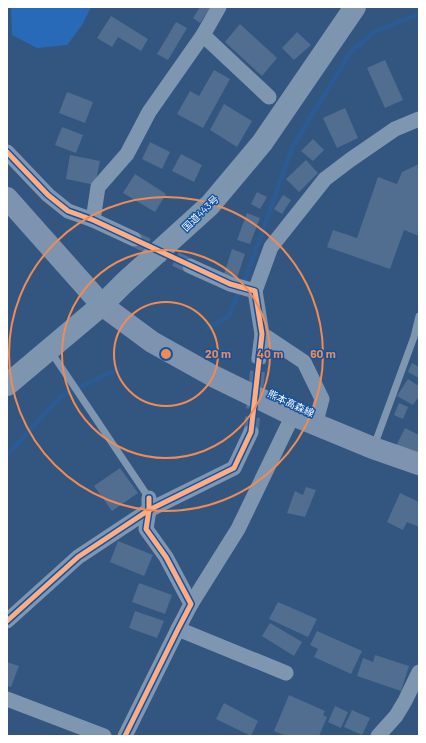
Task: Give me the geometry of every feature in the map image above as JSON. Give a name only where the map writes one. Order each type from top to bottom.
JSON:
[{"type":"highway","name":"国道443号","points":[[7,385],[102,305],[210,205],[262,143],[355,7]]},
{"type":"main road","name":"熊本高森線","points":[[7,198],[102,305],[152,342],[213,376],[293,415],[373,448],[419,464]]},
{"type":"street","points":[[93,220],[98,187],[127,154],[149,112],[204,35],[219,7]]},
{"type":"street","points":[[204,35],[269,97]]},
{"type":"street","points":[[259,358],[262,334],[247,289],[271,247],[325,179],[395,129],[419,119]]},
{"type":"street","points":[[7,152],[48,195],[68,211],[93,220],[134,239]]},
{"type":"street","points":[[190,266],[247,289]]},
{"type":"street","points":[[262,334],[304,362],[322,399],[315,425]]},
{"type":"street","points":[[126,736],[191,604],[238,529],[293,415]]},
{"type":"street","points":[[7,621],[78,557],[149,504],[234,468],[251,432]]},
{"type":"street","points":[[149,504],[146,529],[166,556],[191,604]]},
{"type":"street","points":[[178,629],[286,673]]},
{"type":"street","points":[[378,736],[396,716],[419,672]]},
{"type":"street","points":[[7,699],[104,736]]},
{"type":"lane","points":[[373,448],[392,401],[414,337],[419,316]]},
{"type":"lane","points":[[49,350],[149,504]]},
{"type":"shaded area","points":[[11,7],[91,7],[82,25],[67,45],[37,48],[12,35]]},
{"type":"building","points":[[200,7],[211,7],[200,23],[193,18]]},
{"type":"building","points":[[111,16],[148,39],[141,51],[118,37],[112,47],[97,38]]},
{"type":"building","points":[[176,22],[187,28],[168,60],[157,54]]},
{"type":"building","points":[[240,24],[277,58],[262,76],[225,42]]},
{"type":"building","points":[[297,32],[311,45],[294,60],[282,48]]},
{"type":"building","points":[[385,60],[403,100],[385,108],[367,68]]},
{"type":"building","points":[[214,70],[230,79],[203,128],[177,114],[190,91],[199,96]]},
{"type":"building","points":[[67,92],[93,102],[85,123],[59,113]]},
{"type":"building","points":[[224,104],[252,121],[237,147],[210,130]]},
{"type":"building","points":[[345,108],[358,138],[337,148],[323,118]]},
{"type":"building","points":[[62,127],[83,135],[76,153],[55,145]]},
{"type":"building","points":[[313,139],[324,150],[313,161],[301,151]]},
{"type":"building","points":[[150,142],[170,152],[162,169],[142,159]]},
{"type":"building","points":[[181,154],[202,165],[194,182],[172,171]]},
{"type":"building","points":[[70,155],[100,161],[95,185],[66,179]]},
{"type":"building","points":[[306,160],[318,173],[299,192],[286,179]]},
{"type":"building","points":[[419,164],[419,236],[404,230],[390,269],[327,247],[333,230],[357,238],[378,177],[397,184],[402,172]]},
{"type":"building","points":[[135,174],[166,194],[155,212],[123,193]]},
{"type":"building","points":[[257,192],[267,197],[260,209],[251,204]]},
{"type":"building","points":[[283,195],[291,200],[282,214],[274,209]]},
{"type":"building","points":[[247,213],[260,218],[250,244],[237,240]]},
{"type":"building","points":[[232,249],[245,254],[237,278],[224,274]]},
{"type":"building","points":[[412,363],[419,367],[419,378],[408,372]]},
{"type":"building","points":[[408,379],[419,386],[419,396],[413,405],[397,396]]},
{"type":"building","points":[[399,403],[408,407],[403,419],[394,415]]},
{"type":"building","points":[[405,428],[419,435],[419,455],[395,448]]},
{"type":"building","points":[[120,468],[138,493],[112,511],[94,486]]},
{"type":"building","points":[[306,487],[316,490],[305,517],[287,513],[295,491],[303,495]]},
{"type":"building","points":[[400,493],[419,502],[419,527],[407,522],[403,530],[387,522]]},
{"type":"building","points":[[118,541],[153,555],[144,576],[110,562]]},
{"type":"building","points":[[139,583],[172,595],[165,614],[132,602]]},
{"type":"building","points":[[278,602],[317,619],[308,637],[269,619]]},
{"type":"building","points":[[135,611],[164,621],[157,638],[129,628]]},
{"type":"building","points":[[270,623],[302,642],[294,656],[262,636]]},
{"type":"building","points":[[317,631],[362,651],[351,674],[314,657],[318,649],[310,645]]},
{"type":"building","points":[[375,655],[409,666],[401,691],[357,676],[363,658],[373,662]]},
{"type":"building","points":[[7,662],[19,666],[11,687],[7,686]]},
{"type":"building","points":[[289,695],[325,711],[323,715],[327,717],[319,736],[286,736],[274,731]]},
{"type":"building","points":[[224,703],[258,721],[251,736],[216,719]]},
{"type":"building","points":[[335,706],[348,712],[341,728],[328,722]]},
{"type":"building","points":[[352,710],[370,718],[362,735],[344,727]]},
{"type":"waterway","points":[[208,328],[228,317],[248,272],[292,148],[350,53],[374,32],[419,14]]},
{"type":"waterway","points":[[7,455],[61,396],[118,369]]},
{"type":"tunnel","points":[[134,239],[190,266]]},
{"type":"tunnel","points":[[251,432],[259,358]]},
{"type":"cycle path","points":[[7,152],[48,195],[68,211],[93,220],[230,284],[255,291],[262,334],[251,432],[234,468],[149,510],[78,557],[7,621]]},
{"type":"cycle path","points":[[125,736],[191,604],[166,557],[146,529],[149,498]]}]
